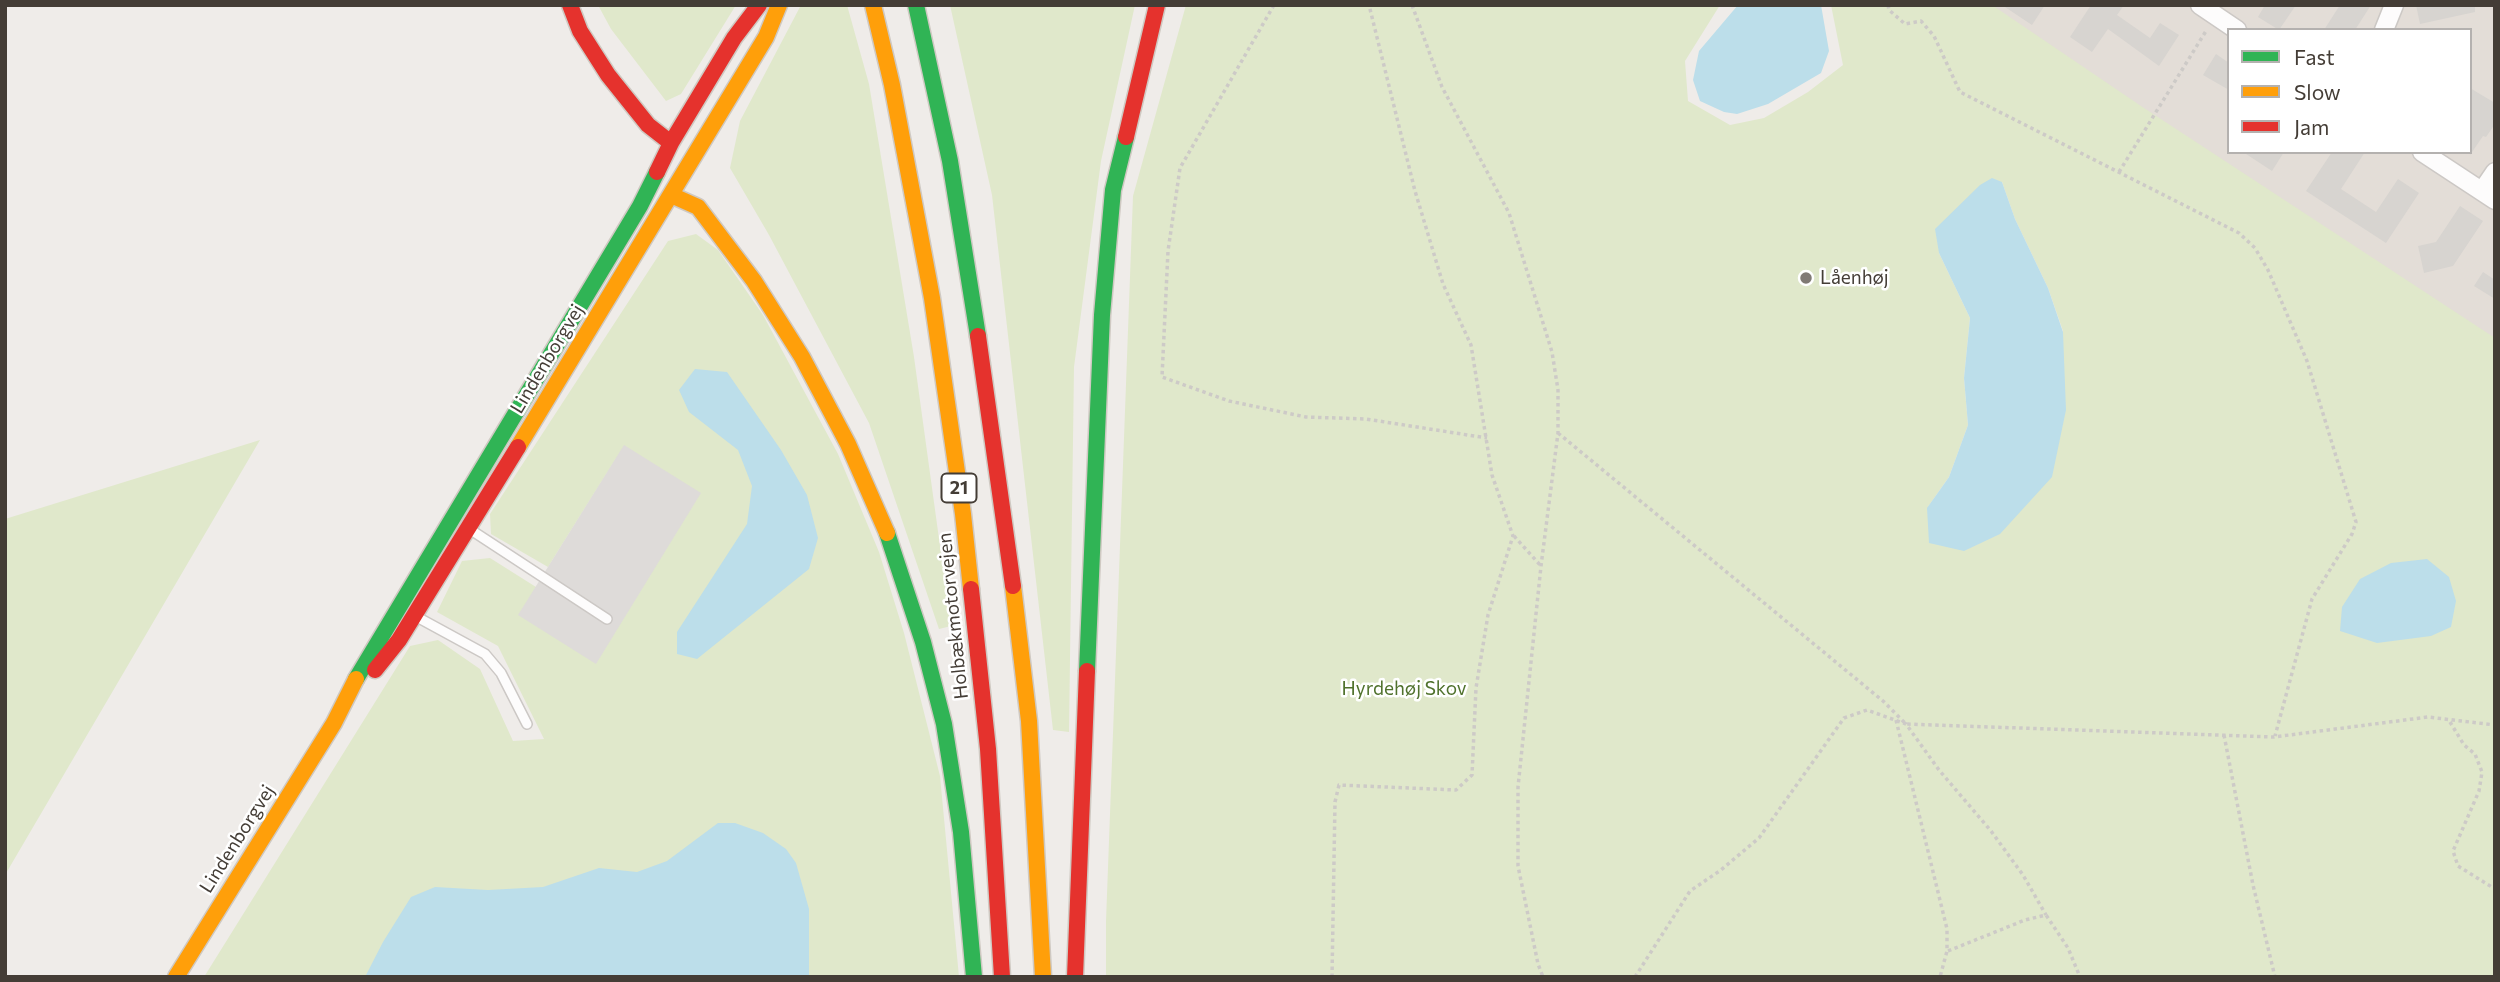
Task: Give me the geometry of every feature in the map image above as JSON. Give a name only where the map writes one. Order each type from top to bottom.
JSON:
[{"type":"main road","points":[[570,5],[580,31],[608,75],[648,125],[686,145],[685,172],[698,207],[754,281],[802,357],[848,444],[893,548],[923,642],[944,724],[961,832],[974,977]]},
{"type":"main road","name":"Lindenborgvej","points":[[686,145],[734,38],[761,5]]},
{"type":"main road","name":"Lindenborgvej","points":[[176,977],[334,723],[360,671],[640,206],[766,37],[779,5]]},
{"type":"main road","name":"Holbækmotorvejen","points":[[873,5],[892,85],[932,298],[963,514],[988,749],[1002,977]]},
{"type":"main road","name":"21","points":[[916,5],[950,161],[1004,516],[1029,721],[1043,977]]},
{"type":"main road","points":[[1075,977],[1102,315],[1113,190],[1157,5]]},
{"type":"main road","name":"Lindenborgvej","points":[[334,723],[399,640],[685,172]]},
{"type":"main road","points":[[671,195],[698,207]]},
{"type":"street","points":[[2385,28],[2394,5]]},
{"type":"street","points":[[2207,10],[2234,28]]},
{"type":"street","points":[[2424,154],[2488,196],[2495,172]]},
{"type":"lane","points":[[452,518],[607,620]]},
{"type":"lane","points":[[399,606],[485,654],[501,673],[527,724]]},
{"type":"path","points":[[1274,5],[1180,168],[1168,251],[1162,377],[1229,401],[1306,417],[1366,419],[1487,439]]},
{"type":"path","points":[[1369,5],[1415,191],[1443,284],[1471,345],[1492,475],[1513,536],[1541,566]]},
{"type":"path","points":[[1412,5],[1442,87],[1509,214],[1552,352],[1558,390],[1558,433],[1518,787],[1518,866],[1538,964],[1544,977]]},
{"type":"path","points":[[1888,5],[1889,10],[1905,24],[1921,22],[1934,36],[1960,92],[2239,233],[2255,248],[2268,270],[2306,361],[2356,522],[2352,534],[2312,599],[2274,737]]},
{"type":"path","points":[[2119,172],[2207,10]]},
{"type":"path","points":[[1558,433],[1883,701],[1906,724],[2023,875],[2068,948],[2080,977]]},
{"type":"path","points":[[1332,977],[1335,802],[1339,785],[1456,790],[1472,775],[1476,688],[1488,615],[1513,536]]},
{"type":"path","points":[[1634,977],[1690,891],[1721,870],[1759,838],[1844,718],[1867,710],[1906,724],[2274,737],[2428,717],[2495,725]]},
{"type":"path","points":[[1896,720],[1947,929],[1947,951],[1940,977]]},
{"type":"path","points":[[2449,721],[2464,745],[2476,754],[2482,772],[2479,791],[2453,851],[2458,866],[2495,890]]},
{"type":"path","points":[[2224,735],[2253,885],[2275,977]]},
{"type":"path","points":[[1947,951],[2025,920],[2046,915]]},
{"type":"shaded area","points":[[1982,5],[2495,5],[2495,346]]},
{"type":"shaded area","points":[[624,445],[701,493],[596,664],[518,615]]},
{"type":"green space","points":[[598,5],[736,5],[681,94],[666,101],[611,29]]},
{"type":"green space","points":[[801,5],[847,5],[869,84],[914,357],[951,626],[939,629],[869,423],[769,235],[730,168],[740,121]]},
{"type":"green space","points":[[950,5],[1135,5],[1101,161],[1074,367],[1069,732],[1053,730],[992,195]]},
{"type":"green space","name":"Hyrdehøj Skov","points":[[1186,5],[1720,5],[1685,61],[1688,101],[1730,125],[1764,118],[1808,92],[1843,65],[1831,5],[1992,5],[2495,338],[2495,977],[1106,977],[1133,196]],"holes":[[[2002,182],[2015,219],[2048,288],[2063,331],[1927,508],[1949,477],[1968,425],[1964,378],[1970,318],[1939,253]]]},
{"type":"green space","points":[[696,234],[718,250],[763,315],[838,454],[879,552],[904,633],[940,776],[959,977],[204,977],[410,646],[438,640],[480,669],[513,741],[544,739],[498,646],[437,612],[462,561],[490,558],[536,587],[624,445],[548,567],[491,534],[490,514],[668,241]]},
{"type":"green space","points":[[260,440],[5,875],[5,519]]},
{"type":"water","points":[[1738,5],[1821,5],[1829,51],[1821,73],[1768,104],[1737,114],[1724,112],[1700,101],[1693,80],[1699,51]]},
{"type":"water","points":[[1992,178],[2002,182],[2015,219],[2048,288],[2063,332],[2066,410],[2052,477],[2000,534],[1964,551],[1929,543],[1927,508],[1949,477],[1968,425],[1964,378],[1970,318],[1939,253],[1935,229],[1980,185]]},
{"type":"water","points":[[695,369],[727,372],[781,450],[807,495],[818,538],[809,569],[697,659],[677,654],[677,632],[747,524],[752,486],[738,450],[689,412],[679,390]]},
{"type":"water","points":[[2427,559],[2449,577],[2456,601],[2451,627],[2431,636],[2377,643],[2340,631],[2342,607],[2360,579],[2391,563]]},
{"type":"water","points":[[718,823],[735,823],[763,833],[786,849],[796,863],[809,909],[809,977],[365,977],[411,897],[435,887],[488,890],[543,887],[599,868],[637,872],[667,861]]},
{"type":"building","points":[[2002,5],[2045,5],[2032,25]]},
{"type":"building","points":[[2091,5],[2124,5],[2117,15],[2150,38],[2160,23],[2179,35],[2159,66],[2108,29],[2092,52],[2070,37]]},
{"type":"building","points":[[2265,5],[2296,5],[2280,28],[2258,17]]},
{"type":"building","points":[[2340,5],[2371,5],[2356,28],[2325,28]]},
{"type":"building","points":[[2416,5],[2475,5],[2475,12],[2420,24]]},
{"type":"building","points":[[2216,54],[2227,62],[2227,89],[2203,75]]},
{"type":"building","points":[[2472,89],[2495,103],[2495,124],[2486,137],[2483,136],[2472,152]]},
{"type":"building","points":[[2246,154],[2283,154],[2272,171]]},
{"type":"building","points":[[2331,154],[2364,154],[2341,189],[2376,212],[2398,179],[2419,193],[2386,243],[2306,191]]},
{"type":"building","points":[[2460,206],[2483,221],[2453,266],[2424,273],[2418,246],[2436,242]]},
{"type":"building","points":[[2483,272],[2495,280],[2495,299],[2474,286]]},
{"type":"traffic: fast","points":[[916,5],[950,161],[978,336]]},
{"type":"traffic: fast","points":[[1087,671],[1102,315],[1113,190],[1126,137]]},
{"type":"traffic: fast","points":[[356,679],[640,206],[657,172]]},
{"type":"traffic: fast","points":[[887,533],[923,642],[944,724],[961,832],[974,977]]},
{"type":"traffic: slow","points":[[518,447],[766,37],[779,5]]},
{"type":"traffic: slow","points":[[873,5],[892,85],[932,298],[971,589]]},
{"type":"traffic: slow","points":[[671,195],[698,207],[754,281],[802,357],[848,444],[887,533]]},
{"type":"traffic: slow","points":[[1013,586],[1029,721],[1043,977]]},
{"type":"traffic: slow","points":[[176,977],[334,723],[356,679]]},
{"type":"traffic: jam","points":[[570,5],[580,31],[608,75],[648,125],[671,143]]},
{"type":"traffic: jam","points":[[657,172],[671,143],[734,38],[759,5]]},
{"type":"traffic: jam","points":[[1126,137],[1157,5]]},
{"type":"traffic: jam","points":[[978,336],[1013,586]]},
{"type":"traffic: jam","points":[[375,670],[399,640],[518,447]]},
{"type":"traffic: jam","points":[[971,589],[988,749],[1002,977]]},
{"type":"traffic: jam","points":[[1075,977],[1087,671]]},
{"type":"place","name":"Låenhøj","points":[[1806,278]]}]
